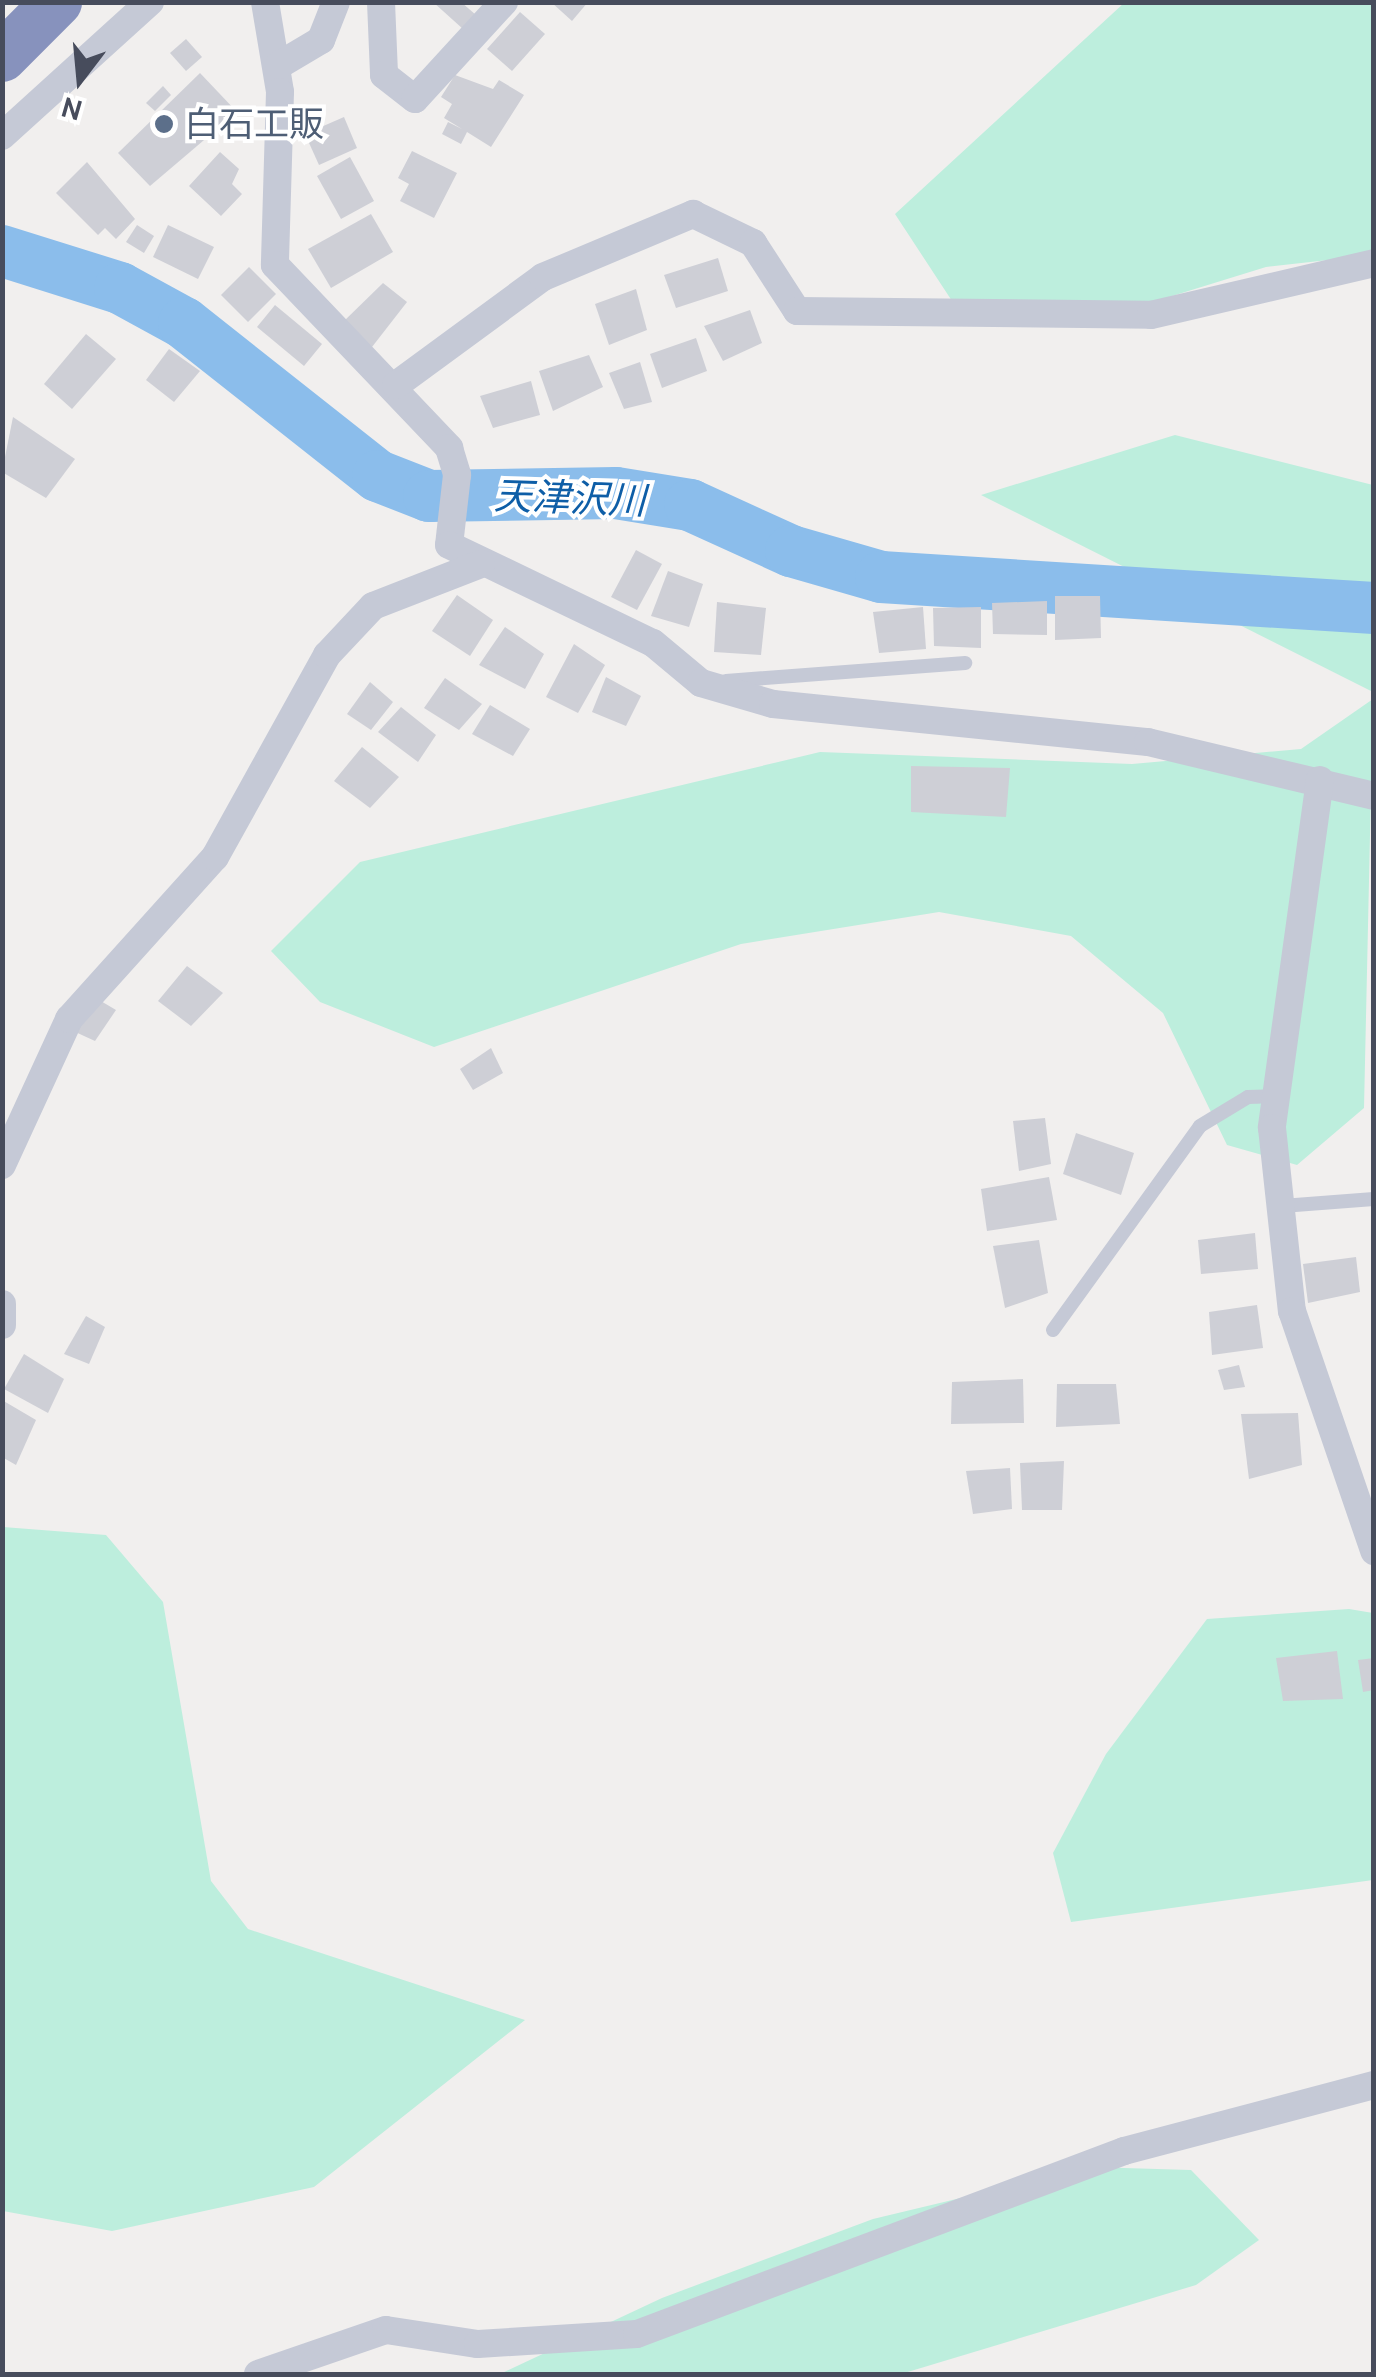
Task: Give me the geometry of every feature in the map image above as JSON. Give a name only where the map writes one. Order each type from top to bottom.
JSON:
[{"type":"highway","points":[[2,57],[57,2]]},
{"type":"street","points":[[2,136],[150,2]]},
{"type":"street","points":[[266,2],[278,65],[275,264],[307,307],[396,385],[449,448],[457,475],[449,545],[481,564],[653,643],[701,683],[772,704],[1148,742],[1320,780],[1374,796]]},
{"type":"street","points":[[278,65],[320,40],[336,2]]},
{"type":"street","points":[[381,2],[384,75],[415,99],[504,2]]},
{"type":"street","points":[[396,385],[544,276],[693,214],[753,243],[796,310],[1151,315],[1374,263]]},
{"type":"street","points":[[2,1164],[68,1019],[214,856],[327,656],[373,606],[481,564]]},
{"type":"street","points":[[1320,780],[1277,1096],[1282,1206],[1292,1311],[1374,1550]]},
{"type":"street","points":[[2,1304],[2,1326]]},
{"type":"street","points":[[258,2374],[386,2330],[478,2344],[637,2334],[1124,2151],[1374,2085]]},
{"type":"lane","points":[[701,683],[965,663]]},
{"type":"lane","points":[[1053,1330],[1200,1126],[1248,1097],[1277,1096]]},
{"type":"lane","points":[[1282,1206],[1374,1199]]},
{"type":"green space","points":[[1124,3],[1373,3],[1373,255],[1266,267],[1156,301],[952,301],[895,214]]},
{"type":"green space","points":[[1175,435],[1373,485],[1373,692],[981,495]]},
{"type":"green space","points":[[1373,699],[1364,1108],[1297,1165],[1227,1145],[1163,1013],[1071,936],[939,912],[741,944],[434,1047],[320,1002],[271,951],[360,862],[820,752],[1132,764],[1301,749]]},
{"type":"green space","points":[[3,1527],[106,1535],[163,1602],[211,1881],[248,1929],[525,2020],[314,2187],[112,2231],[3,2211]]},
{"type":"green space","points":[[1349,1609],[1373,1613],[1373,1880],[1071,1922],[1053,1853],[1106,1754],[1207,1619]]},
{"type":"green space","points":[[1090,2167],[1191,2170],[1259,2240],[1196,2285],[901,2374],[500,2374],[662,2298],[873,2219]]},
{"type":"building","points":[[433,2],[461,2],[476,15],[463,29]]},
{"type":"building","points":[[551,2],[588,2],[572,21]]},
{"type":"building","points":[[520,12],[545,34],[512,71],[487,49]]},
{"type":"building","points":[[186,39],[202,57],[186,71],[170,53]]},
{"type":"building","points":[[200,73],[237,112],[150,186],[118,153]]},
{"type":"building","points":[[455,75],[493,89],[499,80],[524,95],[491,147],[467,132],[461,144],[442,134],[448,122],[462,129],[444,118],[452,104],[441,97]]},
{"type":"building","points":[[163,86],[171,95],[155,111],[146,103]]},
{"type":"building","points":[[344,117],[357,148],[319,165],[305,134]]},
{"type":"building","points":[[412,151],[457,173],[434,218],[400,201],[409,184],[398,178]]},
{"type":"building","points":[[220,152],[239,169],[232,184],[242,194],[221,216],[189,186]]},
{"type":"building","points":[[350,157],[374,201],[341,219],[317,176]]},
{"type":"building","points":[[87,162],[135,219],[116,239],[105,228],[98,235],[56,193]]},
{"type":"building","points":[[371,214],[393,252],[331,288],[308,249]]},
{"type":"building","points":[[137,225],[154,236],[144,253],[126,242]]},
{"type":"building","points":[[168,225],[214,247],[198,279],[153,257]]},
{"type":"building","points":[[718,258],[728,291],[676,308],[664,275]]},
{"type":"building","points":[[249,267],[276,294],[248,322],[221,295]]},
{"type":"building","points":[[383,283],[407,302],[372,347],[342,323]]},
{"type":"building","points":[[636,289],[647,330],[609,345],[595,304]]},
{"type":"building","points":[[275,305],[322,344],[304,366],[257,327]]},
{"type":"building","points":[[750,310],[762,343],[723,361],[704,326]]},
{"type":"building","points":[[86,334],[116,359],[72,409],[44,384]]},
{"type":"building","points":[[696,338],[707,371],[662,388],[650,354]]},
{"type":"building","points":[[169,349],[200,371],[174,402],[146,380]]},
{"type":"building","points":[[589,355],[603,387],[553,411],[539,371]]},
{"type":"building","points":[[640,362],[652,402],[624,409],[609,373]]},
{"type":"building","points":[[531,381],[540,415],[493,428],[480,396]]},
{"type":"building","points":[[13,417],[75,459],[46,498],[2,472]]},
{"type":"building","points":[[636,550],[662,564],[637,610],[611,597]]},
{"type":"building","points":[[668,571],[703,584],[689,627],[651,616]]},
{"type":"building","points":[[457,595],[493,620],[470,656],[432,631]]},
{"type":"building","points":[[1055,596],[1100,596],[1101,638],[1055,640]]},
{"type":"building","points":[[1047,601],[1047,635],[993,634],[992,603]]},
{"type":"building","points":[[717,602],[766,608],[761,655],[714,652]]},
{"type":"building","points":[[923,607],[926,649],[879,653],[873,612]]},
{"type":"building","points":[[981,607],[981,648],[934,646],[933,608]]},
{"type":"building","points":[[505,627],[544,654],[525,689],[479,665]]},
{"type":"building","points":[[574,644],[605,665],[578,713],[546,697]]},
{"type":"building","points":[[606,677],[641,696],[626,726],[592,712]]},
{"type":"building","points":[[445,678],[482,704],[459,730],[424,708]]},
{"type":"building","points":[[370,682],[393,702],[371,730],[347,714]]},
{"type":"building","points":[[490,705],[530,729],[513,756],[472,734]]},
{"type":"building","points":[[401,707],[436,735],[418,762],[378,732]]},
{"type":"building","points":[[362,747],[399,777],[370,808],[334,781]]},
{"type":"building","points":[[911,766],[1010,768],[1006,817],[911,812]]},
{"type":"building","points":[[187,966],[223,993],[191,1026],[158,1001]]},
{"type":"building","points":[[94,997],[116,1010],[95,1041],[71,1030]]},
{"type":"building","points":[[491,1048],[503,1073],[473,1090],[460,1069]]},
{"type":"building","points":[[1045,1118],[1051,1164],[1019,1171],[1013,1121]]},
{"type":"building","points":[[1076,1133],[1134,1153],[1121,1195],[1063,1174]]},
{"type":"building","points":[[1049,1177],[1057,1220],[987,1231],[981,1189]]},
{"type":"building","points":[[1255,1233],[1258,1269],[1201,1274],[1198,1240]]},
{"type":"building","points":[[1039,1240],[1048,1293],[1005,1308],[993,1246]]},
{"type":"building","points":[[1356,1257],[1360,1292],[1308,1303],[1303,1264]]},
{"type":"building","points":[[1257,1305],[1263,1348],[1212,1355],[1209,1312]]},
{"type":"building","points":[[86,1316],[105,1327],[89,1364],[64,1354]]},
{"type":"building","points":[[24,1354],[64,1379],[48,1413],[4,1389]]},
{"type":"building","points":[[1239,1365],[1245,1387],[1224,1390],[1218,1370]]},
{"type":"building","points":[[1023,1379],[1024,1423],[951,1424],[952,1382]]},
{"type":"building","points":[[1057,1384],[1116,1384],[1120,1424],[1056,1427]]},
{"type":"building","points":[[2,1400],[36,1420],[16,1465],[2,1457]]},
{"type":"building","points":[[1298,1413],[1302,1465],[1249,1479],[1241,1414]]},
{"type":"building","points":[[1064,1461],[1062,1510],[1022,1510],[1020,1463]]},
{"type":"building","points":[[1010,1468],[1012,1509],[973,1514],[966,1471]]},
{"type":"building","points":[[1337,1651],[1343,1699],[1283,1701],[1276,1658]]},
{"type":"building","points":[[1374,1658],[1374,1690],[1363,1692],[1358,1660]]},
{"type":"waterway","name":"天津沢川","points":[[2,251],[120,288],[184,323],[378,476],[429,496],[616,493],[690,505],[791,551],[881,577],[1374,608]]},
{"type":"place","name":"白石工販","points":[[164,124]]}]
